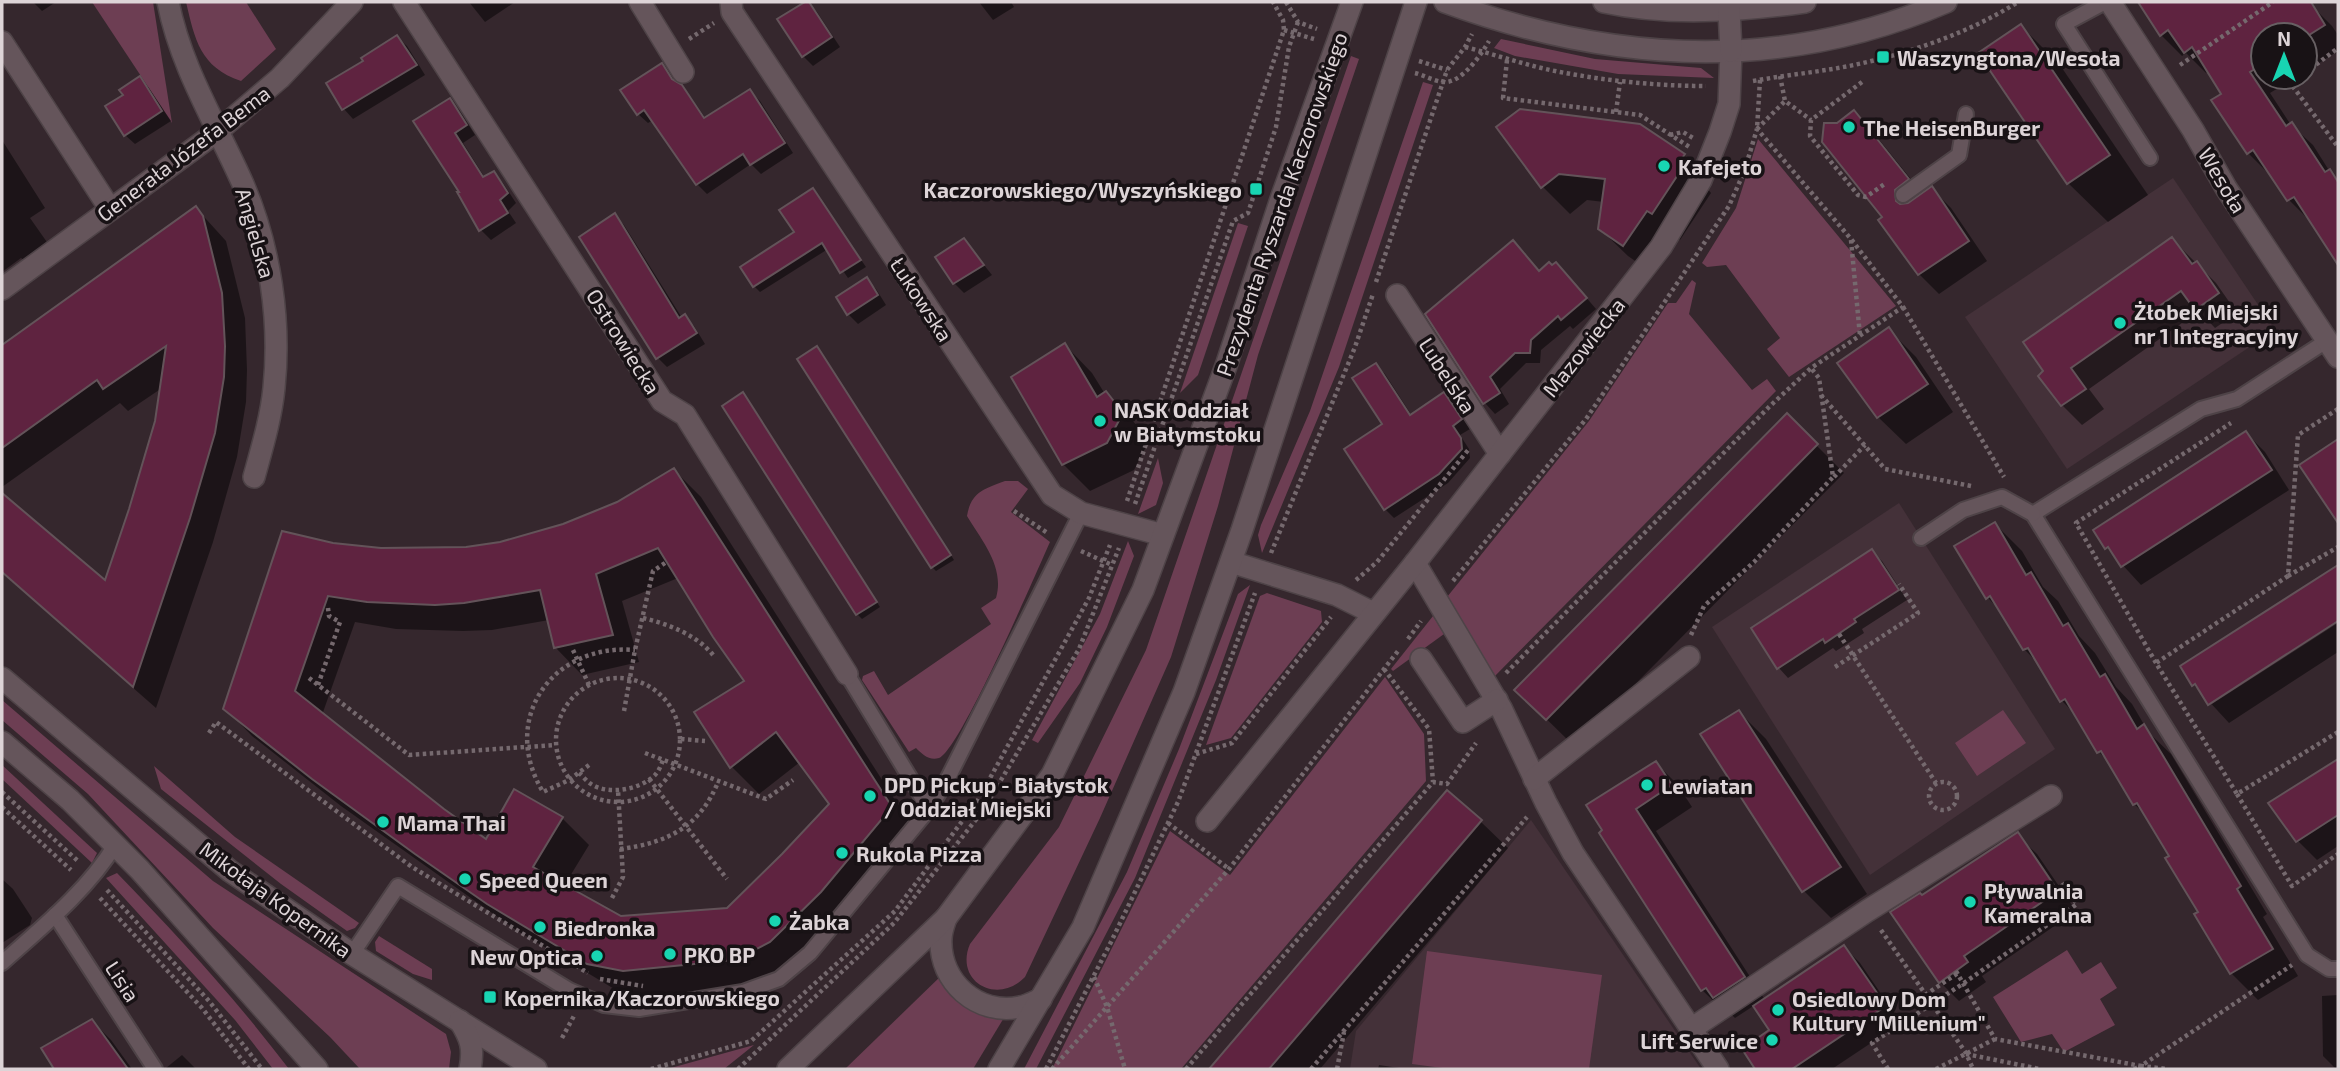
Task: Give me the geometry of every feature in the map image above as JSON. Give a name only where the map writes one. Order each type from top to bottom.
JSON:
[{"type":"street","name":"Angielska","points":[[168,2],[179,46],[250,201],[264,252],[275,315],[276,360],[270,413],[254,477]]},
{"type":"street","name":"Generała Józefa Bema","points":[[2,289],[218,131],[281,78],[352,2]]},
{"type":"street","name":"Ostrowiecka","points":[[404,2],[662,401],[685,415],[847,674]]},
{"type":"street","points":[[639,2],[683,72]]},
{"type":"street","name":"Prezydenta Ryszarda Kaczorowskiego","points":[[788,1069],[946,918],[1052,775],[1143,590],[1226,366],[1282,196],[1352,2]]},
{"type":"street","points":[[999,1069],[1088,915],[1184,692],[1231,562],[1416,2]]},
{"type":"street","points":[[1445,2],[1489,18],[1602,45],[1675,52],[1776,48],[1876,28],[1946,2]]},
{"type":"street","points":[[1604,2],[1669,9],[1805,2]]},
{"type":"street","name":"Wesoła","points":[[2107,2],[2193,130],[2226,187],[2333,349]]},
{"type":"street","name":"Mazowiecka","points":[[1207,821],[1415,563],[1661,247],[1702,180],[1729,104],[1729,6]]},
{"type":"street","name":"Łukowska","points":[[731,7],[1052,495],[1081,513],[1163,535]]},
{"type":"street","points":[[2,42],[110,209]]},
{"type":"street","name":"Lubelska","points":[[1397,295],[1500,454]]},
{"type":"street","points":[[1231,562],[1344,598],[1373,613]]},
{"type":"street","points":[[1415,563],[1493,695],[1573,853],[1718,1069]]},
{"type":"street","points":[[1534,779],[1689,657]]},
{"type":"street","points":[[1421,659],[1463,722],[1493,695]]},
{"type":"street","name":"Mikołaja Kopernika","points":[[2,678],[230,871],[352,954],[536,1069]]},
{"type":"street","points":[[2,742],[70,800],[140,870],[317,1069]]},
{"type":"street","points":[[1691,1030],[1867,911],[2051,796]]},
{"type":"street","points":[[946,918],[941,937],[942,958],[950,977],[963,993],[981,1004],[1001,1009],[1021,1007],[1041,999]]},
{"type":"street","points":[[460,1021],[468,1034],[473,1051],[470,1069]]},
{"type":"lane","points":[[2107,2],[2064,24],[2150,158]]},
{"type":"lane","points":[[1903,195],[1959,155],[1966,114]]},
{"type":"lane","points":[[2033,514],[2201,409],[2237,399],[2333,349]]},
{"type":"lane","points":[[1921,538],[1963,510],[2002,497],[2033,514],[2307,955],[2329,969],[2338,969]]},
{"type":"lane","points":[[352,954],[398,886],[569,990],[604,1005],[639,1009],[743,992],[779,979],[810,953],[929,809],[948,778],[1081,513]]},
{"type":"lane","points":[[847,674],[929,809]]},
{"type":"lane","points":[[2,963],[55,915],[89,879],[115,845]]},
{"type":"lane","name":"Lisia","points":[[55,915],[155,1069]]},
{"type":"path","points":[[2176,68],[2273,2]]},
{"type":"path","points":[[670,50],[731,7]]},
{"type":"path","points":[[1395,66],[1443,82],[1449,81],[1469,67],[1482,51],[1489,18]]},
{"type":"path","points":[[1447,70],[1489,18]]},
{"type":"path","points":[[1284,30],[1336,47]]},
{"type":"path","points":[[1465,47],[1559,72],[1620,82],[1713,86]]},
{"type":"path","points":[[1776,48],[1785,101],[1811,120]]},
{"type":"path","points":[[2319,62],[2338,48]]},
{"type":"path","points":[[1507,60],[1503,98],[1640,115],[1691,148],[1690,156]]},
{"type":"path","points":[[1760,80],[1757,129],[1851,239],[1903,307],[2007,481],[2002,497],[1985,489],[1885,469],[1821,395]]},
{"type":"path","points":[[1616,112],[1620,82]]},
{"type":"path","points":[[1862,82],[1811,120],[1810,136],[1858,195],[1867,197],[1895,176]]},
{"type":"path","points":[[2296,91],[2338,147]]},
{"type":"path","points":[[1757,129],[1785,101]]},
{"type":"path","points":[[1670,135],[1683,132]]},
{"type":"path","points":[[1851,239],[1860,335]]},
{"type":"path","points":[[1493,695],[1760,416],[1811,368],[1903,307]]},
{"type":"path","points":[[1811,368],[1819,378],[1833,477]]},
{"type":"path","points":[[2288,576],[2298,435],[2338,410]]},
{"type":"path","points":[[2241,417],[2076,523],[2156,663],[2292,886],[2338,854]]},
{"type":"path","points":[[1195,754],[1232,743],[1344,598],[1352,583],[1377,562],[1470,448],[1486,434]]},
{"type":"path","points":[[1689,657],[1691,633],[1704,606],[1754,562],[1865,445]]},
{"type":"path","points":[[2156,663],[2288,576],[2338,547]]},
{"type":"path","points":[[624,711],[653,572],[665,563]]},
{"type":"path","points":[[1835,667],[1918,613],[1899,584]]},
{"type":"path","points":[[318,685],[340,622],[329,616],[328,608]]},
{"type":"path","points":[[643,618],[662,622],[687,635],[706,646],[713,655]]},
{"type":"path","points":[[1839,634],[1936,783]]},
{"type":"path","points":[[573,650],[589,685]]},
{"type":"path","points":[[589,765],[543,792],[532,772],[527,747],[528,723],[536,701],[556,673],[577,659],[604,650],[635,650]]},
{"type":"path","points":[[1186,1069],[1433,782],[1429,729],[1384,669]]},
{"type":"path","points":[[309,678],[409,755],[555,745]]},
{"type":"path","points":[[609,678],[630,679],[652,688],[670,705],[680,727],[681,739],[676,765],[665,783],[657,790],[632,802],[600,800],[583,792],[562,769],[555,745],[558,721],[570,700],[589,685],[609,678]]},
{"type":"path","points":[[209,733],[216,722],[412,867],[596,978],[643,986]]},
{"type":"path","points":[[2237,794],[2338,732]]},
{"type":"path","points":[[681,739],[705,741]]},
{"type":"path","points":[[1433,782],[1447,785],[1478,741]]},
{"type":"path","points":[[645,753],[766,799],[793,780]]},
{"type":"path","points":[[579,773],[591,785],[605,790],[631,788],[656,775],[663,760]]},
{"type":"path","points":[[649,779],[727,879]]},
{"type":"path","points":[[620,849],[657,843],[686,827],[705,808],[718,782]]},
{"type":"path","points":[[1942,782],[1953,787],[1956,799],[1949,808],[1943,810],[1932,804],[1929,793],[1936,783],[1942,782]]},
{"type":"path","points":[[612,898],[622,877],[618,790]]},
{"type":"path","points":[[2,792],[209,1001],[262,1069]]},
{"type":"path","points":[[1311,1069],[1534,809],[1546,803]]},
{"type":"path","points":[[2,807],[89,879],[202,1008],[249,1069]]},
{"type":"path","points":[[1888,1069],[1872,1043],[1965,983],[2077,904],[2063,883]]},
{"type":"path","points":[[1867,911],[1966,1053],[1973,1069]]},
{"type":"path","points":[[2134,1069],[2140,1068],[2307,955]]},
{"type":"path","points":[[1925,995],[1957,972],[1995,1039]]},
{"type":"path","points":[[1094,976],[1107,1007],[1125,1069]]},
{"type":"path","points":[[562,1038],[585,996]]},
{"type":"path","points":[[1337,1069],[1344,1031]]},
{"type":"path","points":[[1936,1069],[1995,1039],[2140,1068],[2168,1069]]},
{"type":"path","points":[[1966,1053],[2039,1069]]},
{"type":"shaded area","points":[[92,2],[153,2],[172,123]]},
{"type":"shaded area","points":[[186,2],[246,2],[276,49],[241,81],[227,75],[208,60],[202,50]]},
{"type":"shaded area","points":[[1501,39],[1595,59],[1701,68],[1714,78],[1618,74],[1515,56],[1494,48]]},
{"type":"shaded area","points":[[1351,56],[1359,59],[1258,355],[1218,506],[1171,657],[1100,818],[1025,977],[1014,985],[991,989],[981,985],[968,969],[970,944],[1059,827],[1146,650]]},
{"type":"shaded area","points":[[1423,82],[1433,85],[1339,367],[1262,553],[1258,535],[1261,525],[1310,411]]},
{"type":"shaded area","points":[[1758,139],[1896,306],[1789,377],[1767,349],[1780,338],[1726,265],[1707,267],[1702,263],[1736,208]]},
{"type":"shaded area","name":"Żłobek Miejski nr 1 Integracyjny","points":[[2173,178],[2275,330],[2067,469],[1965,317]]},
{"type":"shaded area","points":[[1238,223],[1248,226],[1198,375],[1180,393]]},
{"type":"shaded area","points":[[1692,280],[1696,283],[1689,314],[1752,390],[1767,379],[1776,391],[1493,678],[1443,602],[1589,421],[1668,303],[1676,303]]},
{"type":"shaded area","points":[[1158,458],[1163,483],[1156,505],[1138,514]]},
{"type":"shaded area","points":[[1005,481],[1018,481],[1028,489],[1011,512],[1050,542],[980,694],[949,748],[935,759],[916,748],[909,752],[862,680],[863,676],[874,671],[888,695],[991,624],[981,608],[996,598],[998,587],[995,565],[967,516],[975,496]]},
{"type":"shaded area","points":[[1899,503],[2055,749],[1870,875],[1712,627]]},
{"type":"shaded area","points":[[1128,541],[1134,556],[1107,627],[1080,683],[1038,743],[1032,740],[1100,614]]},
{"type":"shaded area","points":[[1250,585],[1216,680],[1135,878],[1036,1069],[1024,1069],[1127,872],[1179,749],[1238,594]]},
{"type":"shaded area","points":[[1267,593],[1321,611],[1322,622],[1231,738],[1206,745],[1260,596]]},
{"type":"shaded area","points":[[1433,616],[1444,634],[1393,671],[1391,669]]},
{"type":"shaded area","points":[[1385,677],[1424,734],[1426,781],[1181,1069],[1052,1069],[1170,831],[1230,875]]},
{"type":"shaded area","points":[[2,700],[213,881],[446,1034],[451,1052],[449,1069],[360,1069],[330,1037],[213,928],[88,794],[2,720]]},
{"type":"shaded area","points":[[2003,710],[2026,743],[1977,776],[1955,743]]},
{"type":"shaded area","points":[[2,765],[97,853],[92,863],[2,779]]},
{"type":"shaded area","points":[[154,766],[235,837],[359,923],[347,931],[281,884],[161,789]]},
{"type":"shaded area","points":[[1531,820],[1701,1069],[1350,1069],[1356,1031]]},
{"type":"shaded area","points":[[117,873],[206,968],[289,1069],[273,1069],[235,1020],[106,878]]},
{"type":"shaded area","points":[[379,936],[432,969],[432,980],[413,974],[376,951],[375,942]]},
{"type":"shaded area","points":[[2067,950],[2082,974],[2101,962],[2117,988],[2100,999],[2115,1025],[2064,1052],[2052,1034],[2021,1042],[1993,997]]},
{"type":"shaded area","points":[[1427,951],[1602,975],[1589,1069],[1450,1069],[1412,1064]]},
{"type":"shaded area","points":[[943,974],[1005,1016],[973,1069],[845,1069]]},
{"type":"shaded area","points":[[754,1045],[724,1069],[667,1069]]},
{"type":"building","points":[[809,2],[832,37],[802,57],[777,19]]},
{"type":"building","points":[[2138,2],[2311,2],[2325,25],[2319,29],[2319,21],[2249,21],[2249,91],[2263,91],[2286,126],[2292,122],[2325,172],[2330,169],[2338,182],[2338,265],[2294,197],[2287,201],[2253,150],[2247,154],[2211,100],[2221,94],[2192,47],[2184,53],[2168,30],[2160,36]]},
{"type":"building","points":[[2021,24],[2110,155],[2067,184],[1978,53]]},
{"type":"building","points":[[397,35],[417,65],[342,110],[326,83],[363,61],[361,58]]},
{"type":"building","points":[[662,63],[672,79],[682,85],[704,118],[750,89],[785,143],[750,165],[743,154],[696,185],[644,110],[637,115],[620,90]]},
{"type":"building","points":[[140,76],[162,111],[124,136],[105,106],[123,95],[119,90]]},
{"type":"building","points":[[450,98],[467,125],[455,133],[483,177],[494,171],[508,193],[500,200],[508,213],[479,231],[459,192],[413,121]]},
{"type":"building","points":[[1520,109],[1640,124],[1685,154],[1680,161],[1685,164],[1652,214],[1647,211],[1623,246],[1598,229],[1605,179],[1559,174],[1541,188],[1496,127]]},
{"type":"building","points":[[1854,110],[1909,179],[1895,190],[1896,201],[1900,204],[1908,203],[1932,186],[1969,241],[1918,275],[1878,220],[1882,217],[1822,142],[1824,123],[1837,123]]},
{"type":"building","points":[[813,188],[861,260],[840,273],[822,243],[753,287],[740,267],[794,232],[779,210]]},
{"type":"building","points":[[196,206],[203,216],[222,293],[224,377],[215,433],[190,518],[133,687],[2,572],[2,493],[105,580],[155,421],[166,346],[103,389],[97,380],[2,448],[2,345]]},
{"type":"building","points":[[615,213],[679,318],[685,314],[697,333],[656,359],[579,237]]},
{"type":"building","points":[[2172,237],[2192,264],[2197,261],[2219,293],[2195,310],[2181,291],[2071,368],[2086,389],[2061,406],[2038,376],[2043,371],[2023,342]]},
{"type":"building","points":[[964,238],[984,265],[953,284],[935,257]]},
{"type":"building","points":[[1513,240],[1539,271],[1549,262],[1552,265],[1556,262],[1587,298],[1561,320],[1558,316],[1531,340],[1530,353],[1515,353],[1490,377],[1500,393],[1483,404],[1425,314]]},
{"type":"building","points":[[867,277],[878,295],[847,315],[836,297]]},
{"type":"building","points":[[1889,327],[1928,384],[1877,418],[1837,363]]},
{"type":"building","points":[[1065,343],[1097,397],[1106,391],[1123,413],[1107,443],[1062,465],[1011,377]]},
{"type":"building","points":[[817,346],[951,555],[931,568],[797,359]]},
{"type":"building","points":[[1376,363],[1410,415],[1444,392],[1462,419],[1453,426],[1461,438],[1462,449],[1439,474],[1384,510],[1344,449],[1382,424],[1352,378]]},
{"type":"building","points":[[743,392],[877,602],[856,615],[722,406]]},
{"type":"building","points":[[1787,413],[1818,444],[1546,720],[1514,690]]},
{"type":"building","points":[[2246,431],[2272,470],[2121,567],[2093,530]]},
{"type":"building","points":[[2338,439],[2338,523],[2299,465]]},
{"type":"building","points":[[674,468],[892,807],[821,892],[770,942],[735,960],[623,971],[587,964],[487,904],[415,854],[312,779],[223,709],[282,531],[333,543],[381,548],[466,547],[500,542],[563,524],[617,502]],"holes":[[[658,548],[713,637],[744,681],[694,712],[730,768],[776,732],[829,804],[727,908],[621,916],[533,867],[563,817],[514,789],[486,839],[295,691],[328,596],[367,602],[435,605],[464,603],[540,590],[554,648],[613,635],[596,574]]]},
{"type":"building","points":[[1995,522],[2026,575],[2031,572],[2063,626],[2068,623],[2100,677],[2105,674],[2137,729],[2144,724],[2241,886],[2237,889],[2273,949],[2230,974],[2194,914],[2198,912],[2165,858],[2169,856],[2137,803],[2133,805],[2101,751],[2097,753],[2065,699],[2060,702],[2028,648],[2023,650],[1990,596],[1986,599],[1954,546]]},
{"type":"building","points":[[1872,549],[1899,590],[1854,619],[1856,622],[1825,643],[1823,639],[1777,669],[1751,628]]},
{"type":"building","points":[[2338,565],[2338,621],[2208,705],[2180,666]]},
{"type":"building","points":[[1739,710],[1841,867],[1802,892],[1700,734]]},
{"type":"building","points":[[2338,759],[2338,815],[2296,842],[2268,803]]},
{"type":"building","points":[[1656,761],[1672,785],[1636,809],[1745,977],[1713,998],[1706,988],[1701,991],[1599,833],[1602,830],[1586,805]]},
{"type":"building","points":[[1447,790],[1482,820],[1269,1069],[1209,1069]]},
{"type":"building","name":"Pływalnia Kameralna","points":[[2018,832],[2058,891],[1964,956],[1968,962],[1939,983],[1890,912],[1920,893],[1922,895]]},
{"type":"building","points":[[1844,945],[1886,1006],[1792,1069],[1755,1069],[1742,1049],[1769,1030],[1753,1006]]},
{"type":"building","points":[[92,1019],[128,1069],[54,1069],[41,1048]]},
{"type":"place","name":"Waszyngtona/Wesoła","points":[[1883,57]]},
{"type":"place","name":"The HeisenBurger","points":[[1849,127]]},
{"type":"place","name":"Kafejeto","points":[[1664,166]]},
{"type":"place","name":"Kaczorowskiego/Wyszyńskiego","points":[[1256,189]]},
{"type":"place","name":"Żłobek Miejski nr 1 Integracyjny","points":[[2120,323]]},
{"type":"place","name":"NASK Oddział w Białymstoku","points":[[1100,421]]},
{"type":"place","name":"Lewiatan","points":[[1647,785]]},
{"type":"place","name":"DPD Pickup - Białystok / Oddział Miejski","points":[[870,796]]},
{"type":"place","name":"Mama Thai","points":[[383,822]]},
{"type":"place","name":"Rukola Pizza","points":[[842,853]]},
{"type":"place","name":"Speed Queen","points":[[465,879]]},
{"type":"place","name":"Pływalnia Kameralna","points":[[1970,902]]},
{"type":"place","name":"Żabka","points":[[775,921]]},
{"type":"place","name":"Biedronka","points":[[540,927]]},
{"type":"place","name":"PKO BP","points":[[670,954]]},
{"type":"place","name":"New Optica","points":[[597,956]]},
{"type":"place","name":"Kopernika/Kaczorowskiego","points":[[490,997]]},
{"type":"place","name":"Osiedlowy Dom Kultury \"Millenium\"","points":[[1778,1010]]},
{"type":"place","name":"Lift Serwice","points":[[1772,1040]]}]
